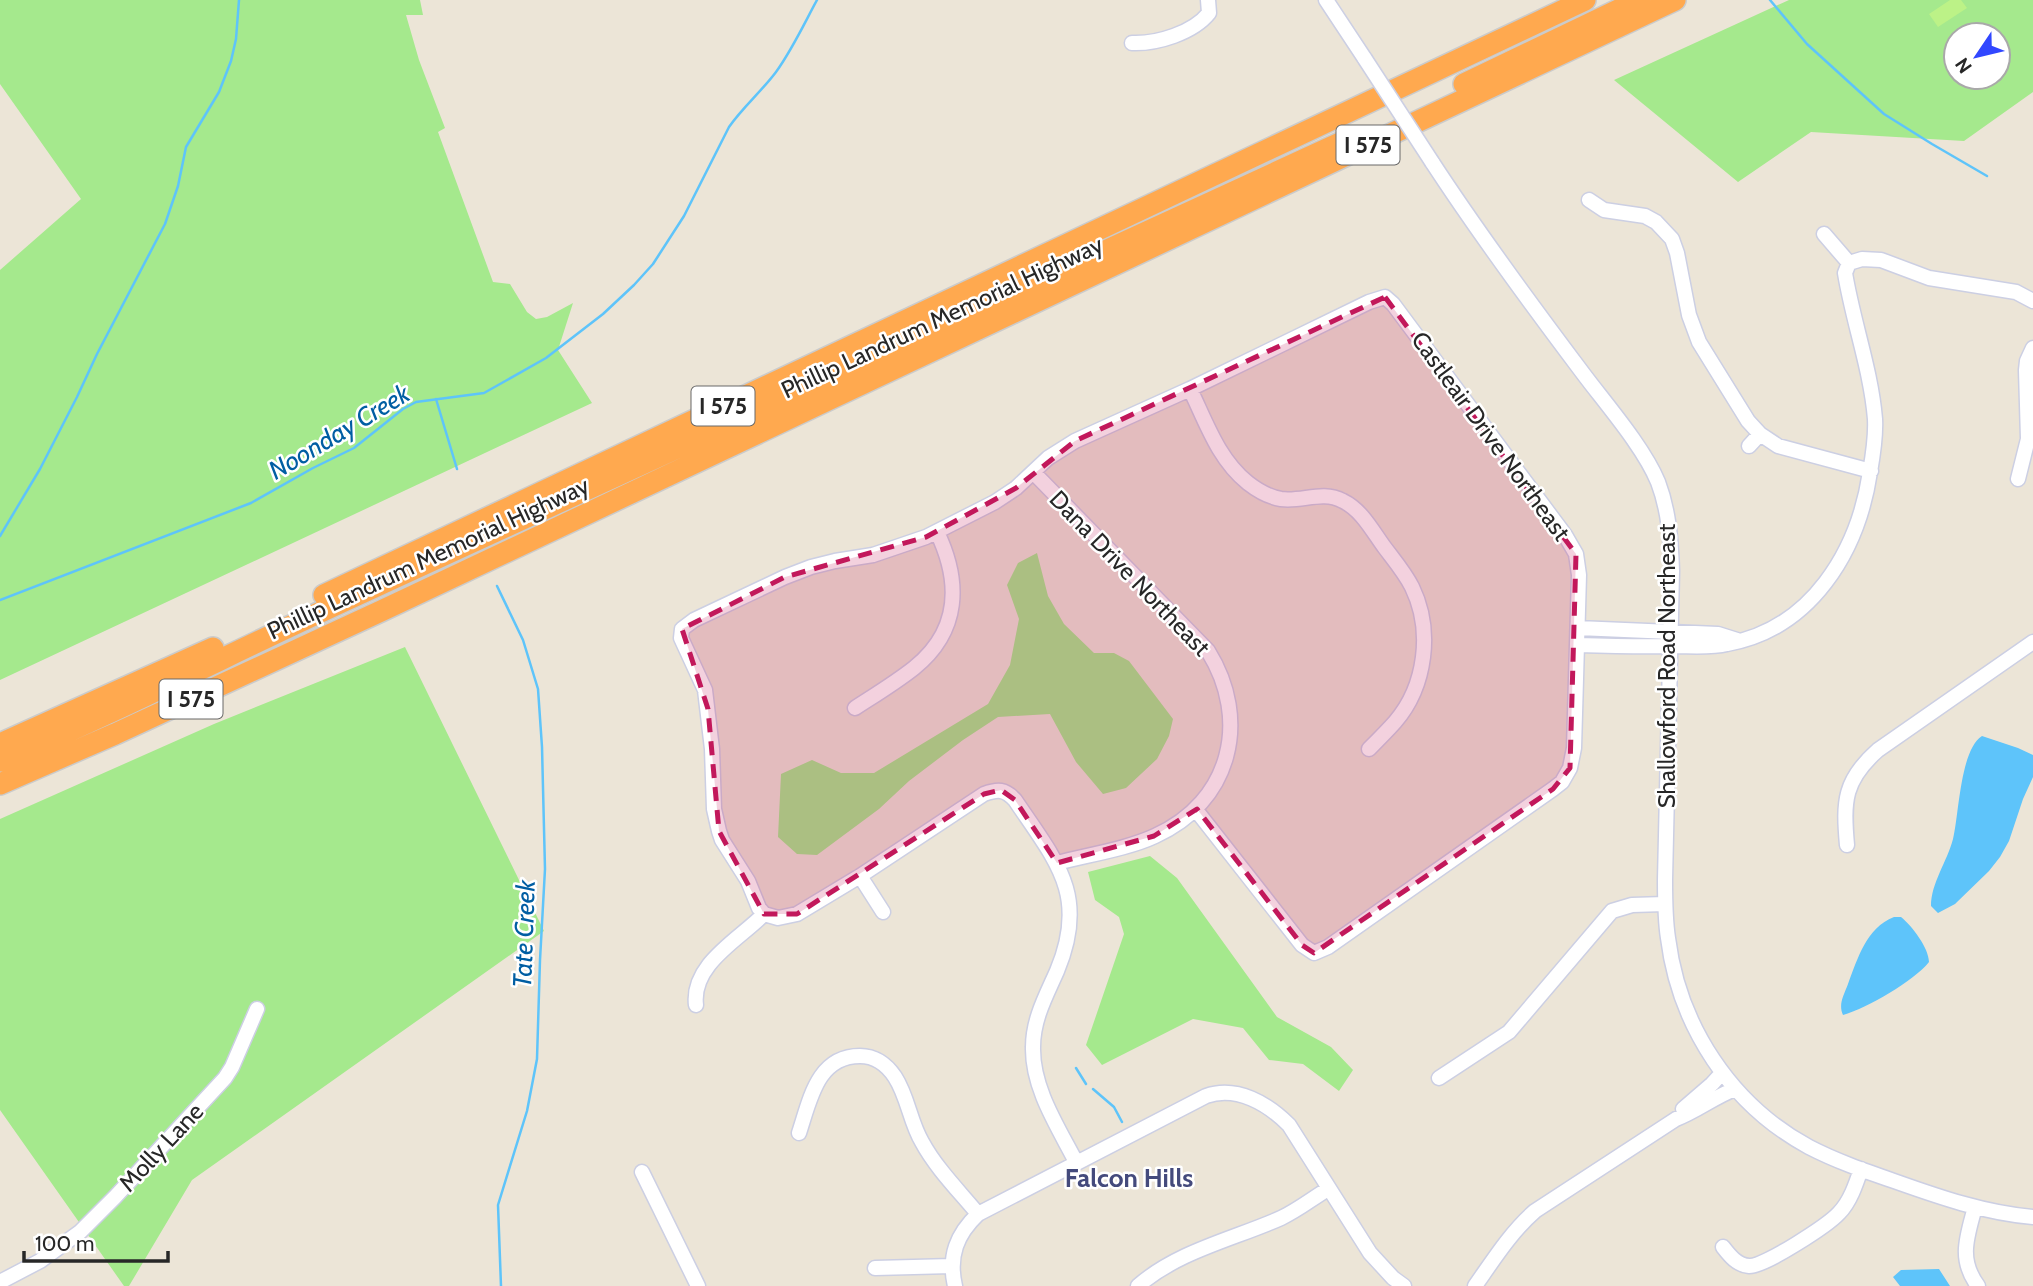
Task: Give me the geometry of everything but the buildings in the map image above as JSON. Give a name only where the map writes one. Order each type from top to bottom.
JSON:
[{"type":"highway","name":"Phillip Landrum Memorial Highway","points":[[0,744],[149,678],[1585,0]]},
{"type":"highway","points":[[1112,224],[1356,122],[1617,0]]},
{"type":"highway","points":[[0,761],[156,692],[353,597],[872,361],[1639,0]]},
{"type":"highway","name":"Phillip Landrum Memorial Highway","points":[[0,784],[381,611],[1675,0]]},
{"type":"street","name":"Shallowford Road Northeast","points":[[1326,0],[1497,258],[1635,444],[1656,478],[1664,499],[1671,539],[1665,904],[1670,951],[1697,1035],[1735,1089],[1788,1135],[1827,1156],[1949,1200],[2001,1213],[2033,1217]]},
{"type":"street","points":[[1132,43],[1158,42],[1196,25],[1212,9]]},
{"type":"street","points":[[1589,200],[1604,210],[1645,216],[1656,222],[1672,239],[1678,253],[1689,315],[1699,342],[1748,421],[1760,435],[1778,446],[1871,471]]},
{"type":"street","points":[[1824,234],[1849,263]]},
{"type":"street","points":[[1849,263],[1862,259],[1881,260],[1929,278],[2016,292],[2033,301]]},
{"type":"street","points":[[1577,645],[1718,634],[1738,641],[1765,633],[1786,621],[1830,577],[1843,557],[1864,507],[1875,439],[1874,408],[1867,369],[1847,287],[1845,273],[1849,263]]},
{"type":"street","name":"Castleair Drive Northeast","points":[[764,914],[719,831],[714,809],[705,690],[681,638],[682,625],[802,570],[873,555],[937,531],[995,502],[1016,488],[1061,449],[1191,389],[1387,292],[1393,304],[1572,545],[1578,565],[1573,759],[1562,782],[1313,957],[1196,810]]},
{"type":"street","points":[[2018,479],[2028,439],[2026,370],[2033,348]]},
{"type":"street","points":[[1191,389],[1220,451],[1237,473],[1258,490],[1279,499],[1329,496],[1353,507],[1412,587],[1424,625],[1419,677],[1413,694],[1396,721],[1369,749]]},
{"type":"street","points":[[1749,446],[1760,435]]},
{"type":"street","name":"Dana Drive Northeast","points":[[1033,472],[1208,651],[1218,668],[1229,699],[1231,716],[1229,743],[1220,775],[1196,810],[1154,836],[1057,863]]},
{"type":"street","points":[[855,708],[914,668],[945,629],[951,616],[953,592],[948,559],[937,531]]},
{"type":"street","points":[[1578,628],[1670,639]]},
{"type":"street","points":[[1847,845],[1844,815],[1846,800],[1861,765],[1878,750],[2033,642]]},
{"type":"street","points":[[696,1005],[695,995],[703,973],[764,914],[778,918],[790,916],[860,876],[1002,783],[1057,863],[1068,891],[1070,923],[1063,956],[1039,1012],[1032,1049],[1044,1098],[1076,1162]]},
{"type":"street","points":[[860,876],[883,912]]},
{"type":"street","points":[[1439,1078],[1509,1032],[1608,915],[1624,906],[1665,904]]},
{"type":"street","name":"Molly Lane","points":[[0,1282],[40,1261],[97,1217],[225,1078],[257,1009]]},
{"type":"street","points":[[799,1133],[823,1072],[838,1060],[850,1057],[864,1056],[881,1062],[896,1078],[916,1132],[926,1148],[978,1214]]},
{"type":"street","points":[[1676,1119],[1682,1110],[1722,1073]]},
{"type":"street","points":[[1475,1286],[1506,1242],[1535,1211],[1676,1119],[1735,1089]]},
{"type":"street","points":[[956,1286],[952,1266],[954,1250],[958,1237],[978,1214],[1216,1092],[1234,1093],[1261,1104],[1278,1114],[1289,1125],[1370,1253],[1404,1286]]},
{"type":"street","points":[[1723,1247],[1731,1258],[1741,1264],[1751,1266],[1770,1260],[1838,1215],[1855,1186],[1861,1169]]},
{"type":"street","points":[[642,1172],[698,1286]]},
{"type":"street","points":[[1138,1286],[1163,1268],[1284,1216],[1328,1189]]},
{"type":"street","points":[[1975,1207],[1965,1257],[1972,1278],[1978,1286]]},
{"type":"street","points":[[875,1268],[952,1266]]},
{"type":"highlighted area","points":[[1385,297],[1576,554],[1570,768],[1553,789],[1314,953],[1302,945],[1197,809],[1154,836],[1057,863],[1015,800],[1001,790],[984,794],[797,914],[764,914],[719,831],[708,709],[682,629],[785,577],[926,537],[1016,488],[1075,441]]},
{"type":"green space","points":[[0,0],[420,0],[423,15],[406,15],[419,60],[445,128],[438,132],[493,282],[510,284],[527,312],[536,319],[547,317],[573,303],[558,350],[592,403],[0,680],[0,270],[81,199],[0,84]]},
{"type":"green space","points":[[1789,0],[2033,0],[2033,92],[1964,141],[1811,132],[1738,182],[1614,80]]},
{"type":"green space","points":[[1950,0],[1961,0],[1967,8],[1947,21],[1942,21],[1938,27],[1929,14]]},
{"type":"green space","points":[[1037,553],[1048,596],[1064,624],[1094,653],[1114,653],[1129,661],[1173,719],[1169,736],[1157,759],[1126,788],[1103,794],[1076,762],[1050,714],[998,717],[909,781],[879,809],[817,855],[797,854],[778,837],[781,774],[812,760],[841,773],[874,773],[988,704],[1010,665],[1019,619],[1007,585],[1018,563]]},
{"type":"green space","points":[[405,647],[544,931],[192,1180],[129,1286],[124,1286],[0,1110],[0,819],[214,724]]},
{"type":"green space","points":[[1150,856],[1177,878],[1277,1017],[1331,1047],[1353,1070],[1339,1091],[1303,1064],[1269,1060],[1243,1028],[1193,1019],[1102,1065],[1086,1045],[1124,934],[1119,917],[1095,900],[1088,872]]},
{"type":"water","points":[[1982,736],[2033,755],[2033,777],[2009,841],[2000,857],[1955,904],[1938,913],[1931,906],[1932,897],[1953,839],[1969,755]]},
{"type":"water","points":[[1894,917],[1901,917],[1915,932],[1926,950],[1929,962],[1889,993],[1843,1015],[1842,1000],[1864,945],[1876,928]]},
{"type":"water","points":[[1939,1269],[1950,1286],[1900,1286],[1893,1277],[1901,1270]]},
{"type":"waterway","points":[[0,536],[40,469],[165,224],[178,186],[186,147],[219,92],[231,61],[239,0]]},
{"type":"waterway","name":"Noonday Creek","points":[[0,600],[251,503],[354,448],[403,409],[416,402],[484,393],[546,358],[603,314],[653,264],[684,216],[729,127],[776,72],[817,0]]},
{"type":"waterway","points":[[1770,0],[1807,44],[1884,114],[1987,176]]},
{"type":"waterway","name":"Tate Creek","points":[[436,399],[457,469]]},
{"type":"waterway","name":"Tate Creek","points":[[497,586],[523,640],[538,689],[545,869],[537,1059],[527,1111],[498,1205],[501,1286]]},
{"type":"waterway","points":[[1076,1068],[1086,1084]]},
{"type":"waterway","points":[[1093,1089],[1114,1107],[1122,1122]]},
{"type":"district","name":"Falcon Hills","points":[[1129,1178]]}]
